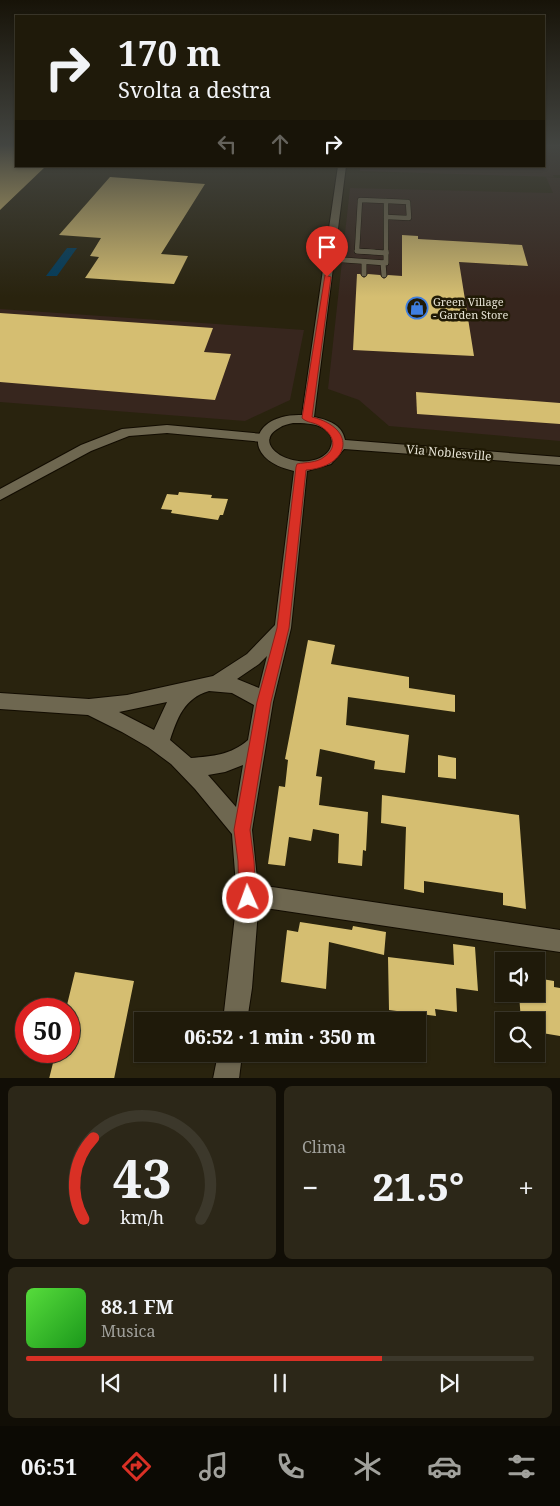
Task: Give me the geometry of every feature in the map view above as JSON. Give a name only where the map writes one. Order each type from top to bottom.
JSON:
[{"type":"main road","points":[[307,418],[338,196]]},
{"type":"main road","points":[[307,418],[321,422],[332,429],[338,439],[337,450],[328,460],[311,466],[301,467],[285,464],[271,458],[264,448],[264,438],[269,429],[279,422],[307,418]]},
{"type":"main road","points":[[0,495],[86,448],[127,432],[167,429],[264,438]]},
{"type":"main road","name":"Via Noblesville","points":[[339,444],[560,461]]},
{"type":"main road","points":[[236,1012],[248,898],[242,830],[264,702],[283,628],[301,467]]},
{"type":"main road","points":[[0,701],[90,707],[128,703],[218,682],[253,659],[283,628]]},
{"type":"main road","points":[[218,682],[246,689],[264,702]]},
{"type":"main road","points":[[159,744],[177,703],[186,693],[197,686]]},
{"type":"main road","points":[[90,707],[125,723],[159,744],[188,767],[242,830]]},
{"type":"main road","points":[[188,767],[223,765],[238,759],[256,744]]},
{"type":"main road","points":[[248,898],[272,898],[560,941]]},
{"type":"main road","points":[[226,1078],[229,1062]]},
{"type":"lane","points":[[356,262],[360,200],[408,202],[409,218],[386,217]]},
{"type":"lane","points":[[384,275],[384,263],[386,263],[386,201]]},
{"type":"lane","points":[[357,251],[386,253]]},
{"type":"lane","points":[[330,259],[384,263]]},
{"type":"lane","points":[[364,262],[364,274]]},
{"type":"shaded area","points":[[349,196],[560,196],[560,441],[389,426],[359,400],[328,389]]},
{"type":"shaded area","points":[[0,309],[304,330],[290,400],[245,421],[0,402]]},
{"type":"water","points":[[67,248],[77,248],[57,276],[46,276]]},
{"type":"building","points":[[0,196],[14,196],[0,210]]},
{"type":"building","points":[[93,196],[197,196],[161,254],[188,256],[174,284],[85,278],[99,257],[90,256],[101,238],[59,235]]},
{"type":"building","points":[[402,235],[418,236],[418,239],[522,245],[528,266],[459,262],[474,356],[353,350],[357,274],[364,278],[368,274],[380,275],[384,279],[388,275],[402,276]]},
{"type":"building","points":[[0,313],[213,328],[204,352],[231,354],[215,400],[0,382]]},
{"type":"building","points":[[416,392],[560,403],[560,424],[417,414]]},
{"type":"building","points":[[179,492],[212,495],[211,498],[228,499],[223,515],[220,515],[218,520],[171,513],[172,510],[161,509],[167,494],[178,495]]},
{"type":"building","points":[[308,640],[335,645],[331,664],[409,677],[409,688],[455,695],[455,712],[348,697],[346,725],[409,735],[405,773],[374,769],[375,761],[320,749],[316,776],[322,777],[319,805],[368,812],[366,851],[363,850],[362,866],[338,863],[339,834],[313,829],[311,841],[289,837],[285,866],[268,864],[279,786],[285,787],[288,760],[285,759]]},
{"type":"building","points":[[438,755],[456,758],[456,779],[438,777]]},
{"type":"building","points":[[382,795],[519,815],[526,909],[503,905],[503,893],[424,881],[424,893],[404,889],[406,827],[381,823]]},
{"type":"building","points":[[300,922],[352,930],[353,926],[386,932],[384,955],[329,942],[326,989],[281,982],[287,930],[298,932]]},
{"type":"building","points":[[453,944],[475,947],[478,991],[456,988],[457,1012],[435,1009],[436,1016],[426,1015],[426,1012],[389,1010],[388,957],[454,965]]},
{"type":"building","points":[[75,972],[134,981],[114,1078],[49,1078],[53,1063],[80,1063],[80,998],[69,998]]},
{"type":"building","points":[[545,980],[554,981],[554,987],[560,988],[560,1036],[545,1034],[545,1012],[520,1012],[520,1002],[545,1002]]},
{"type":"place","name":"Green Village - Garden Store","points":[[417,308]]},
{"type":"route","points":[[248,898],[242,830],[264,702],[283,628],[301,467],[320,464],[328,460],[337,450],[339,444],[336,434],[332,429],[321,422],[307,418],[327,277]]}]
